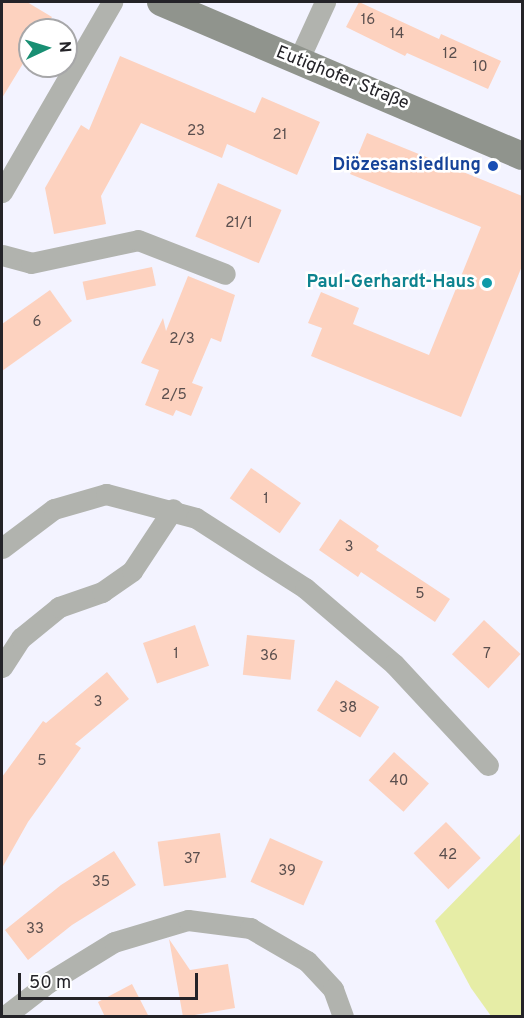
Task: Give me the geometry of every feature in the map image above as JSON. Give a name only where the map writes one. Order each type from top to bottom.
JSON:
[{"type":"street","points":[[2,192],[112,2]]},
{"type":"street","name":"Eutighofer Straße","points":[[161,2],[520,152]]},
{"type":"street","points":[[298,61],[326,2]]},
{"type":"street","points":[[2,255],[31,263],[138,240],[225,274]]},
{"type":"street","points":[[2,548],[54,509],[106,494],[173,509],[196,518],[305,588],[394,664],[488,765]]},
{"type":"street","points":[[2,667],[21,638],[58,607],[102,592],[132,571],[173,509]]},
{"type":"street","points":[[5,1017],[50,982],[114,942],[188,920],[250,928],[307,961],[333,989],[343,1017]]},
{"type":"green space","points":[[520,834],[522,1016],[491,1016],[471,988],[435,921]]},
{"type":"building","points":[[2,2],[27,2],[52,17],[18,18],[18,72],[2,98]]},
{"type":"building","points":[[359,2],[439,39],[441,34],[501,61],[488,89],[407,53],[405,56],[346,27]]},
{"type":"building","points":[[120,56],[255,113],[262,97],[320,122],[297,175],[227,144],[222,158],[141,123],[101,196],[106,224],[54,234],[45,188],[81,125],[89,130]]},
{"type":"building","name":"Paul-Gerhardt-Haus","points":[[367,133],[522,196],[522,266],[461,417],[311,356],[322,328],[308,323],[321,292],[359,308],[353,324],[429,355],[481,227],[350,174]]},
{"type":"building","points":[[218,183],[282,210],[259,263],[195,236]]},
{"type":"building","points":[[152,267],[156,286],[87,300],[83,282]]},
{"type":"building","points":[[188,276],[235,295],[221,342],[211,338],[192,383],[203,387],[191,416],[176,410],[173,416],[145,405],[159,370],[141,363],[163,318],[166,331]]},
{"type":"building","points":[[50,290],[72,321],[2,371],[2,324]]},
{"type":"building","points":[[251,468],[301,503],[280,533],[230,498]]},
{"type":"building","points":[[340,519],[379,546],[376,550],[450,599],[435,622],[361,572],[358,577],[319,550]]},
{"type":"building","points":[[484,620],[521,654],[489,688],[452,654]]},
{"type":"building","points":[[195,625],[209,666],[157,684],[143,643]]},
{"type":"building","points":[[247,635],[295,640],[291,680],[243,675]]},
{"type":"building","points":[[107,672],[129,699],[75,744],[81,748],[28,822],[2,868],[2,777],[43,721],[46,723]]},
{"type":"building","points":[[336,680],[379,707],[360,738],[317,711]]},
{"type":"building","points":[[394,752],[429,783],[404,812],[369,780]]},
{"type":"building","points":[[446,822],[481,858],[448,889],[414,853]]},
{"type":"building","points":[[220,833],[226,878],[164,886],[158,842]]},
{"type":"building","points":[[270,838],[323,862],[303,905],[250,882]]},
{"type":"building","points":[[114,851],[136,885],[72,925],[28,960],[5,930],[61,885]]},
{"type":"building","points":[[169,939],[190,970],[228,964],[235,1008],[183,1017]]},
{"type":"building","points":[[132,984],[149,1017],[105,1017],[98,1002]]},
{"type":"place","name":"Diözesansiedlung","points":[[493,166]]},
{"type":"place","name":"Paul-Gerhardt-Haus","points":[[487,283]]}]
